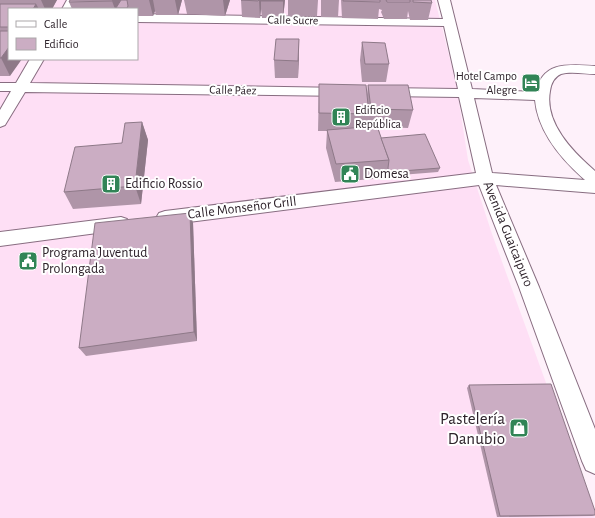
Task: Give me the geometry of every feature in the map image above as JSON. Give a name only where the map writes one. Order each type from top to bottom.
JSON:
[{"type":"street","name":"Avenida Guaicaipuro","points":[[444,0],[485,178],[526,280],[595,461]]},
{"type":"street","points":[[239,19],[242,6]]},
{"type":"street","name":"Calle Sucre","points":[[138,18],[450,23]]},
{"type":"street","points":[[0,122],[36,60]]},
{"type":"street","points":[[595,70],[569,69],[558,71],[547,79],[541,96],[546,119],[561,146],[578,166],[595,180]]},
{"type":"street","name":"Calle Páez","points":[[0,87],[356,92]]},
{"type":"street","points":[[370,92],[466,93],[541,96]]},
{"type":"street","name":"Calle Monseñor Grill","points":[[0,238],[485,178],[595,187]]},
{"type":"shaded area","points":[[0,0],[435,0],[456,83],[468,160],[492,234],[595,518],[0,518]]},
{"type":"building","points":[[70,0],[113,0],[69,2]]},
{"type":"building","points":[[121,0],[127,0],[127,8],[116,8]]},
{"type":"building","points":[[283,0],[283,1],[261,1]]},
{"type":"building","points":[[380,0],[380,2],[343,1]]},
{"type":"building","points":[[386,0],[410,0],[410,2],[387,2]]},
{"type":"building","points":[[413,0],[431,0],[432,3],[413,2]]},
{"type":"building","points":[[0,4],[36,4],[34,8],[8,8],[8,27],[0,27]]},
{"type":"building","points":[[0,31],[8,31],[8,48],[0,58]]},
{"type":"building","points":[[276,39],[299,39],[298,61],[274,60]]},
{"type":"building","points":[[362,42],[385,43],[389,64],[365,64]]},
{"type":"building","points":[[319,84],[366,85],[369,114],[319,113]]},
{"type":"building","points":[[368,85],[408,85],[413,110],[371,109]]},
{"type":"building","points":[[142,122],[135,186],[64,192],[75,147],[122,143],[125,123]]},
{"type":"building","points":[[377,126],[389,160],[336,164],[327,130]]},
{"type":"building","points":[[425,134],[440,168],[389,172],[389,160],[381,138]]},
{"type":"building","points":[[190,213],[194,332],[79,348],[95,223]]},
{"type":"building","name":"Pastelería Danubio","points":[[551,384],[595,511],[595,515],[500,516],[469,385]]},
{"type":"place","name":"Hotel Campo Alegre","points":[[531,83]]},
{"type":"place","name":"Edificio República","points":[[341,117]]},
{"type":"place","name":"Domesa","points":[[350,174]]},
{"type":"place","name":"Edificio Rossio","points":[[111,184]]},
{"type":"place","name":"Programa Juventud Prolongada","points":[[28,261]]},
{"type":"place","name":"Pastelería Danubio","points":[[519,428]]}]
